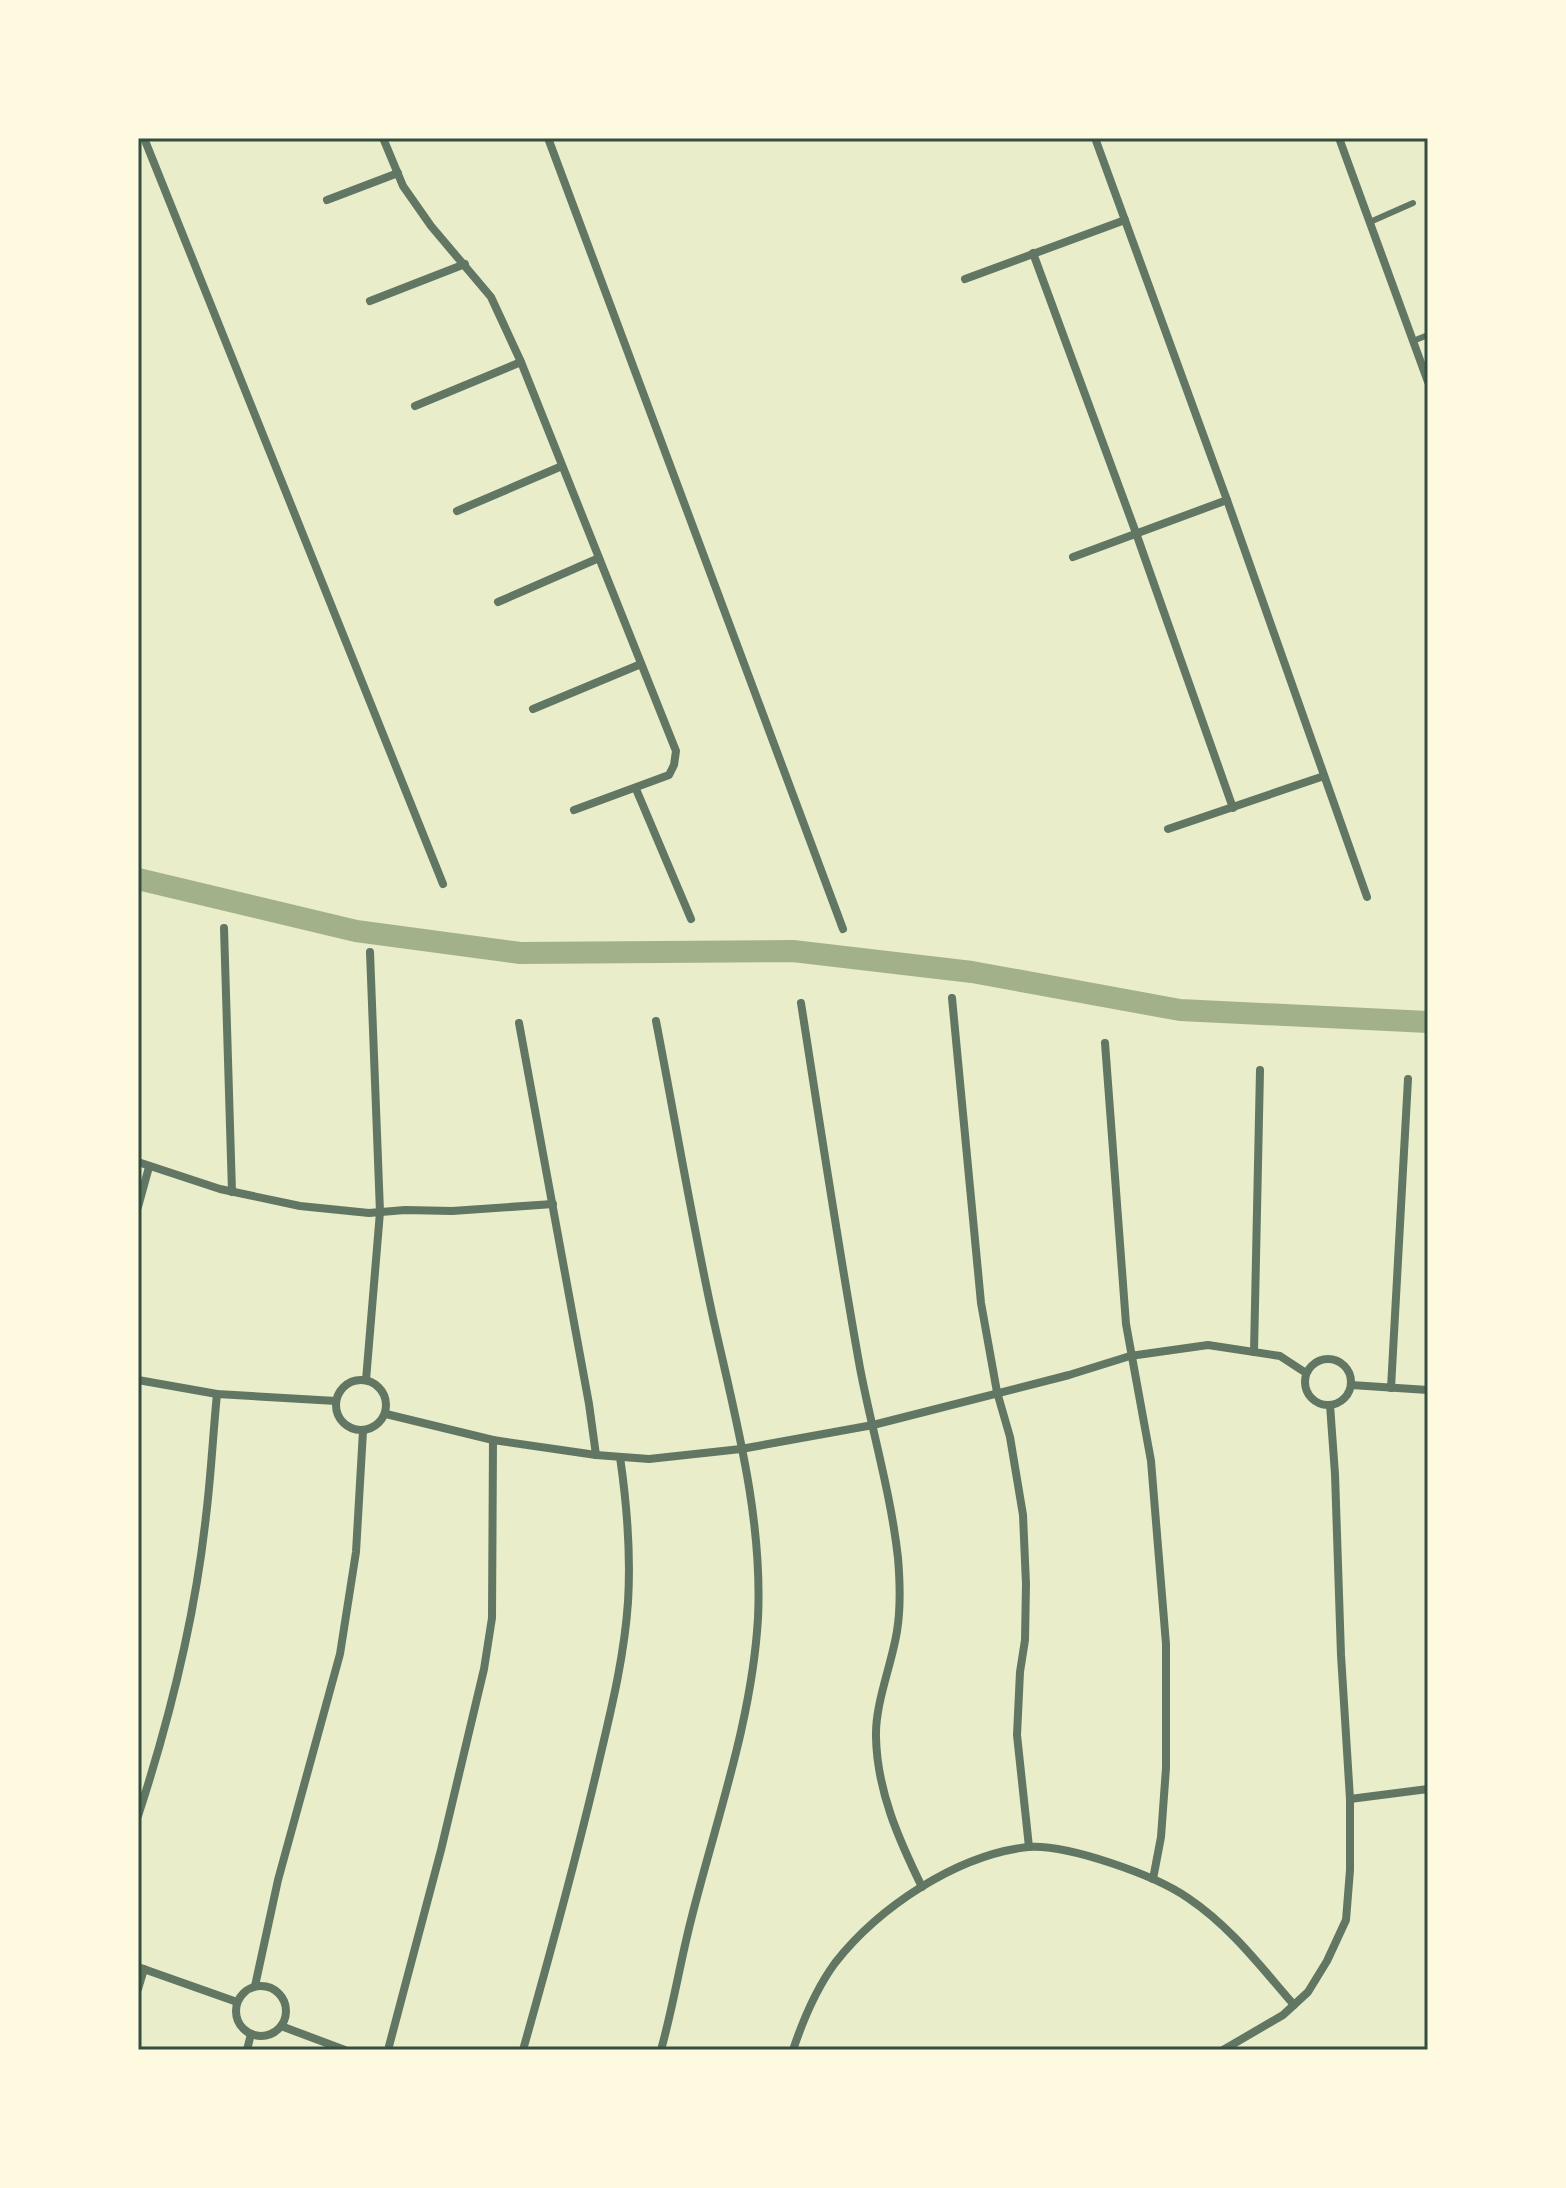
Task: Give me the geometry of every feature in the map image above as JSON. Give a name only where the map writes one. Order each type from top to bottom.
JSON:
[{"type":"street","points":[[144,138],[443,884]]},
{"type":"street","points":[[383,138],[403,186],[431,226],[491,297],[521,362],[676,751],[669,775],[574,810]]},
{"type":"street","points":[[548,138],[843,929]]},
{"type":"street","points":[[1095,138],[1367,897]]},
{"type":"street","points":[[1339,138],[1428,382]]},
{"type":"street","points":[[327,200],[398,173]]},
{"type":"street","points":[[965,279],[1125,220]]},
{"type":"street","points":[[1033,253],[1233,808]]},
{"type":"street","points":[[370,301],[465,264]]},
{"type":"street","points":[[415,406],[521,362]]},
{"type":"street","points":[[457,511],[562,466]]},
{"type":"street","points":[[1073,557],[1227,500]]},
{"type":"street","points":[[498,602],[599,558]]},
{"type":"street","points":[[533,709],[641,664]]},
{"type":"street","points":[[1168,829],[1324,776]]},
{"type":"street","points":[[636,789],[691,919]]},
{"type":"street","points":[[224,928],[232,1192]]},
{"type":"street","points":[[366,1380],[380,1212],[370,952]]},
{"type":"street","points":[[952,998],[981,1303],[997,1392],[1010,1437],[1023,1515],[1025,1626],[1017,1735],[1029,1847]]},
{"type":"street","points":[[801,1003],[861,1371],[894,1530],[900,1590],[898,1628],[885,1677],[876,1735],[879,1765],[884,1794],[922,1887]]},
{"type":"street","points":[[656,1021],[748,1479],[757,1557],[758,1616],[754,1664],[733,1765],[691,1921],[661,2050]]},
{"type":"street","points":[[519,1023],[596,1455]]},
{"type":"street","points":[[1105,1043],[1126,1324],[1151,1461],[1166,1644],[1166,1768],[1161,1837],[1153,1879]]},
{"type":"street","points":[[1254,1352],[1260,1070]]},
{"type":"street","points":[[1391,1388],[1408,1079]]},
{"type":"street","points":[[138,1162],[232,1192],[300,1206],[369,1213],[553,1204]]},
{"type":"street","points":[[138,1207],[149,1167]]},
{"type":"street","points":[[386,1414],[493,1440],[596,1455],[649,1459],[741,1449],[873,1425],[1069,1375],[1130,1356],[1208,1345],[1280,1356],[1306,1373]]},
{"type":"street","points":[[1320,1360],[1339,1361],[1351,1376],[1348,1395],[1340,1402],[1321,1404],[1307,1391],[1306,1373],[1320,1360]]},
{"type":"street","points":[[138,1380],[217,1394],[336,1401]]},
{"type":"street","points":[[366,1380],[384,1392],[386,1414],[376,1426],[363,1431],[351,1429],[337,1413],[336,1401],[346,1384],[366,1380]]},
{"type":"street","points":[[1351,1385],[1428,1390]]},
{"type":"street","points":[[138,1816],[180,1673],[207,1516],[217,1394]]},
{"type":"street","points":[[1223,2050],[1283,2015],[1308,1992],[1346,1920],[1350,1799],[1330,1405]]},
{"type":"street","points":[[255,1986],[278,1880],[340,1654],[356,1552],[363,1431]]},
{"type":"street","points":[[388,2050],[441,1850],[484,1669],[492,1618],[493,1440]]},
{"type":"street","points":[[523,2050],[579,1844],[617,1686],[628,1604],[629,1549],[620,1457]]},
{"type":"street","points":[[1350,1799],[1428,1789]]},
{"type":"street","points":[[793,2050],[813,1999],[834,1965],[870,1924],[922,1887],[964,1865],[1029,1847],[1060,1849],[1085,1855],[1153,1879],[1186,1897],[1229,1929],[1294,2005]]},
{"type":"street","points":[[138,1989],[141,1968],[237,2002]]},
{"type":"street","points":[[255,1986],[265,1986],[282,1997],[285,2017],[281,2026],[267,2035],[251,2034],[238,2021],[237,2002],[241,1995],[255,1986]]},
{"type":"street","points":[[281,2026],[345,2050]]},
{"type":"street","points":[[247,2050],[251,2034]]},
{"type":"lane","points":[[1370,222],[1413,203]]},
{"type":"lane","points":[[1413,341],[1428,335]]},
{"type":"waterway","points":[[138,879],[356,931],[520,953],[793,951],[972,972],[1180,1010],[1428,1022]]}]
